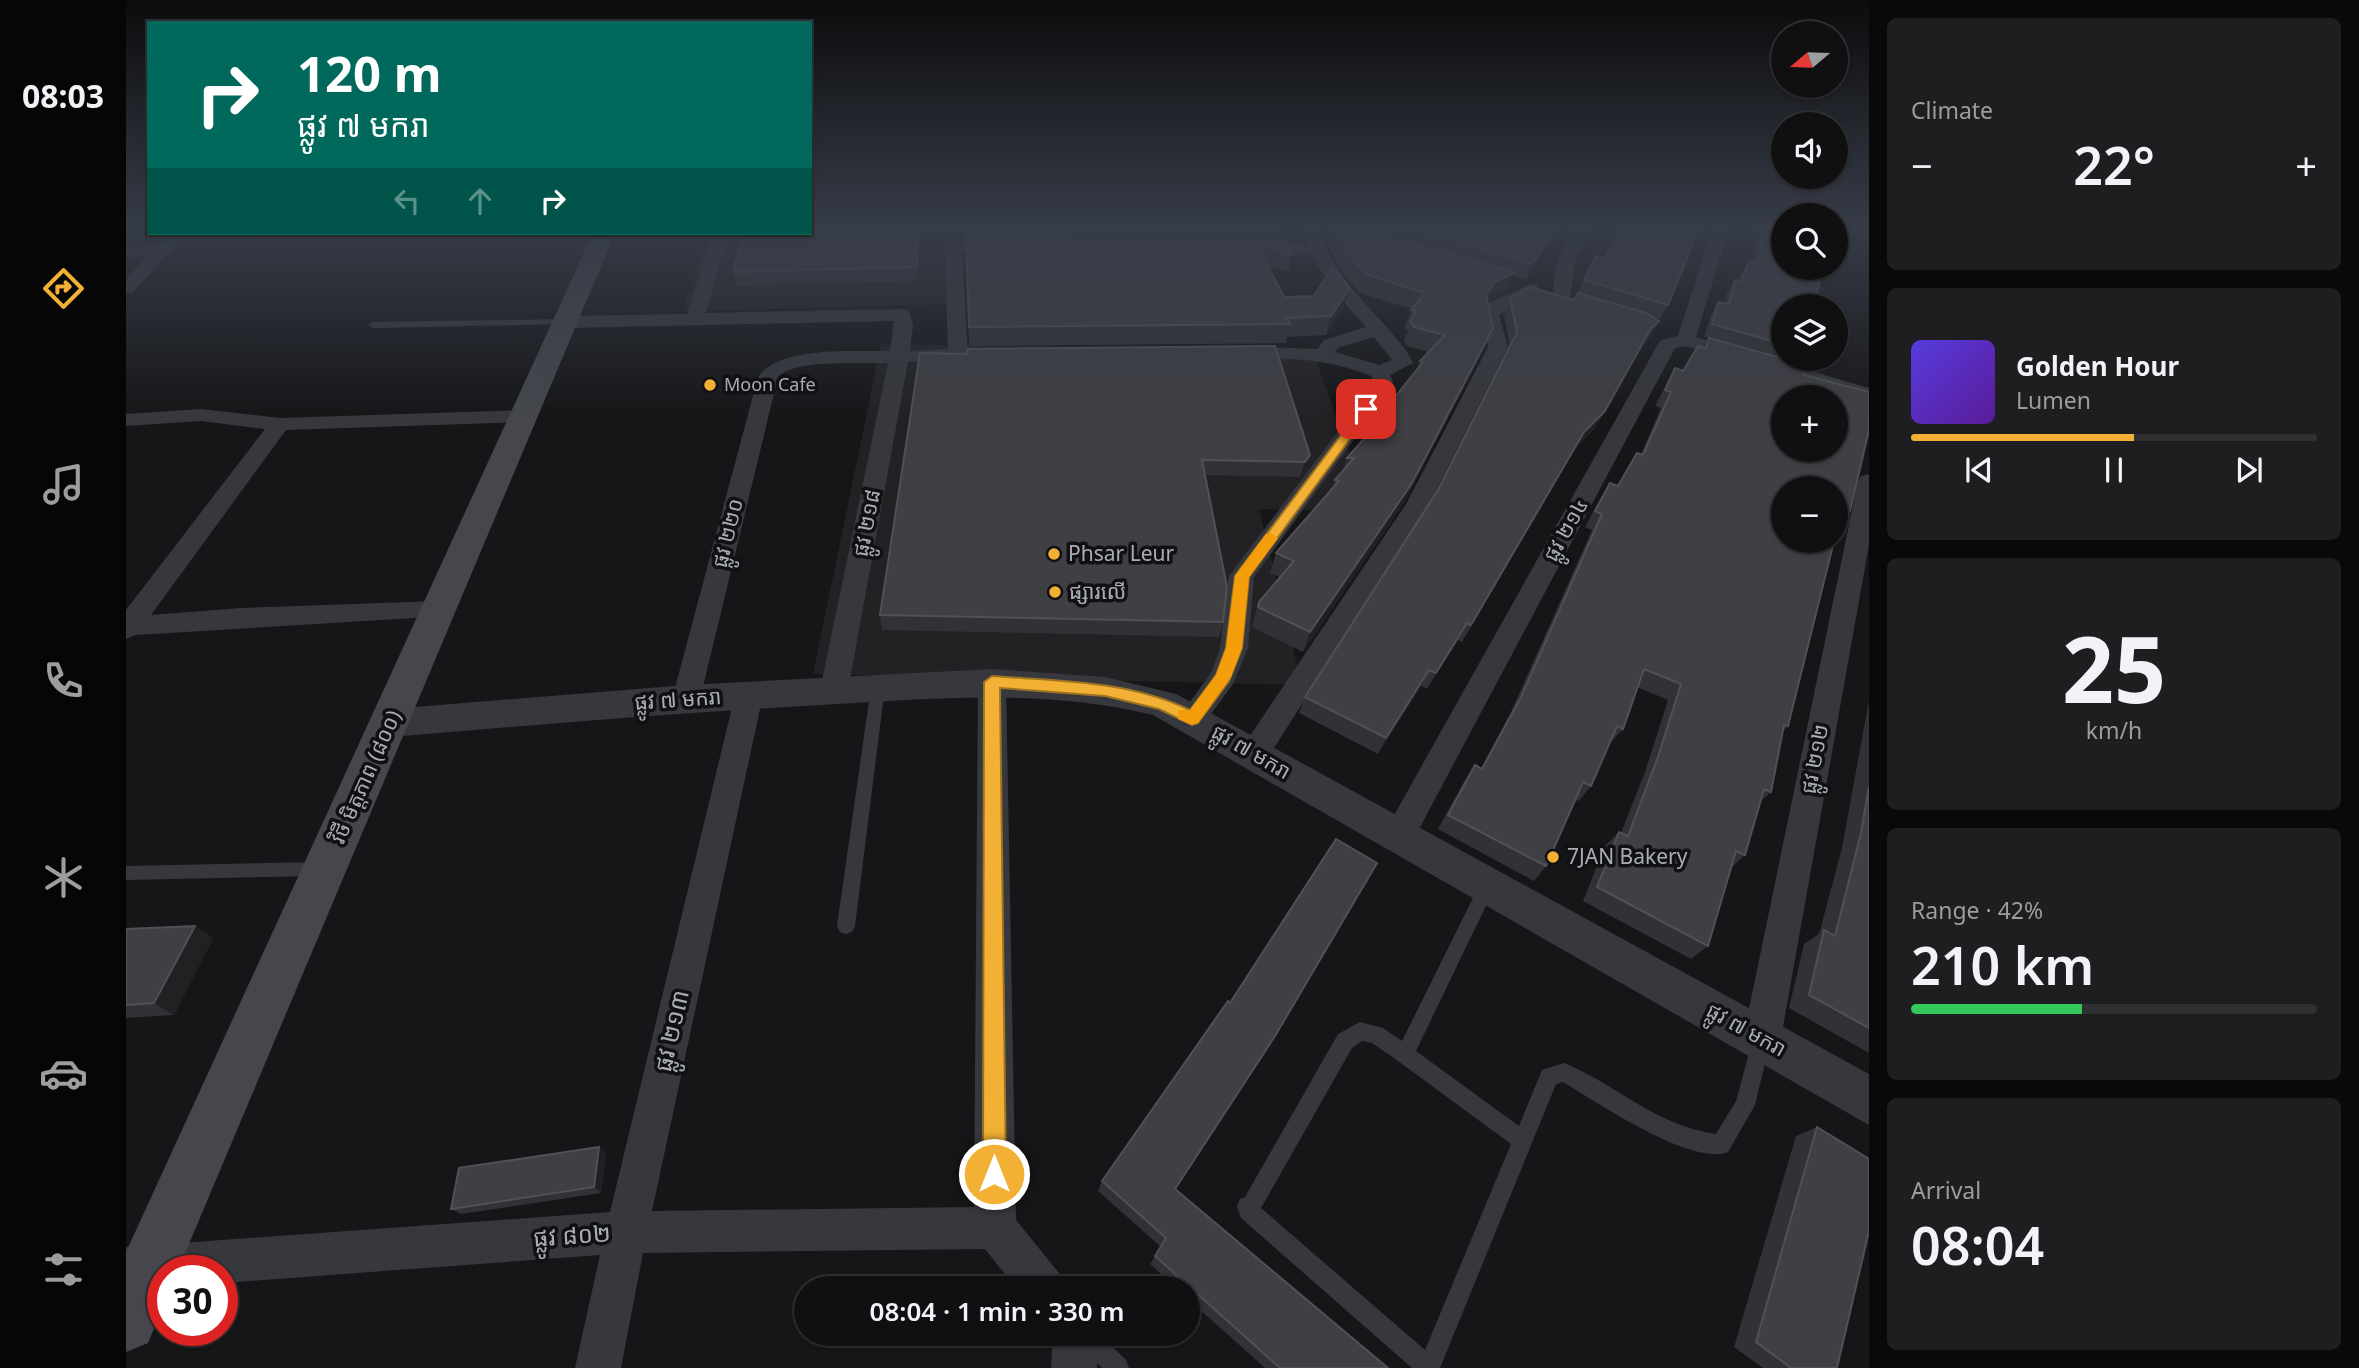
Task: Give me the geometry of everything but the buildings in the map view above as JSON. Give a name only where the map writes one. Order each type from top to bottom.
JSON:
[{"type":"main road","name":"វិថី មិត្តភាព (៨០០)","points":[[126,1321],[138,1268],[325,869],[579,291]]},
{"type":"street","points":[[565,322],[695,319],[704,291]]},
{"type":"street","points":[[899,356],[964,355],[957,291]]},
{"type":"street","points":[[1226,352],[1293,352],[1351,362],[1378,372],[1403,363],[1399,353],[1343,291]]},
{"type":"street","points":[[1254,754],[1416,505],[1498,347],[1490,315],[1495,307],[1527,291]]},
{"type":"street","points":[[1537,291],[1568,300],[1568,291]]},
{"type":"street","name":"ផ្លូវ ២១៤","points":[[1399,836],[1668,344],[1675,337],[1694,291]]},
{"type":"street","name":"ផ្លូវ ២១៨","points":[[695,319],[902,315],[904,325],[899,356],[834,690]]},
{"type":"street","points":[[1321,357],[1331,344],[1376,330]]},
{"type":"street","points":[[1675,337],[1869,394]]},
{"type":"street","name":"ផ្លូវ ២២០","points":[[686,699],[768,377],[774,369],[803,359],[899,356]]},
{"type":"street","points":[[1192,718],[1223,677],[1234,648],[1242,576],[1380,390],[1383,381],[1378,372]]},
{"type":"street","points":[[126,420],[201,415],[280,425],[523,416]]},
{"type":"street","points":[[127,627],[280,425]]},
{"type":"street","name":"ផ្លូវ ២១២","points":[[1762,1038],[1869,481]]},
{"type":"street","points":[[127,627],[241,617],[438,610]]},
{"type":"street","points":[[992,682],[995,1228],[1034,1276]]},
{"type":"street","name":"ផ្លូវ ៧ មករា","points":[[390,723],[686,699],[992,682],[1105,690],[1163,704],[1762,1038],[1869,1101]]},
{"type":"street","name":"ផ្លូវ ២១៣","points":[[598,1368],[626,1232],[749,695]]},
{"type":"street","name":"ផ្លូវ ៨០២","points":[[138,1268],[626,1232],[995,1228]]},
{"type":"street","points":[[1074,1368],[1075,1346]]},
{"type":"lane","points":[[373,326],[565,322]]},
{"type":"lane","points":[[846,926],[878,687]]},
{"type":"lane","points":[[126,873],[325,869]]},
{"type":"lane","points":[[1405,1054],[1487,886]]},
{"type":"lane","points":[[1522,1141],[1405,1054],[1376,1035],[1360,1031],[1345,1041],[1247,1209],[1429,1368],[1549,1077],[1564,1072],[1676,1135],[1700,1144],[1721,1145],[1745,1105],[1762,1038]]},
{"type":"lane","points":[[1096,1346],[1118,1368]]},
{"type":"shaded area","points":[[690,291],[946,291],[947,304],[683,311]]},
{"type":"shaded area","name":"ផ្សារលើ","points":[[881,344],[1312,350],[1371,511],[1259,509],[1302,685],[813,674]]},
{"type":"slow traffic","points":[[1184,714],[1192,718],[1223,677],[1234,648],[1242,576],[1271,538]]},
{"type":"place","name":"Moon Cafe","points":[[710,385]]},
{"type":"place","name":"Phsar Leur","points":[[1054,554]]},
{"type":"place","name":"ផ្សារលើ","points":[[1055,592]]},
{"type":"place","name":"7JAN Bakery","points":[[1553,857]]},
{"type":"route","points":[[994,1174],[992,682],[1105,690],[1163,704],[1192,718],[1223,677],[1234,648],[1242,576],[1366,409]]}]
